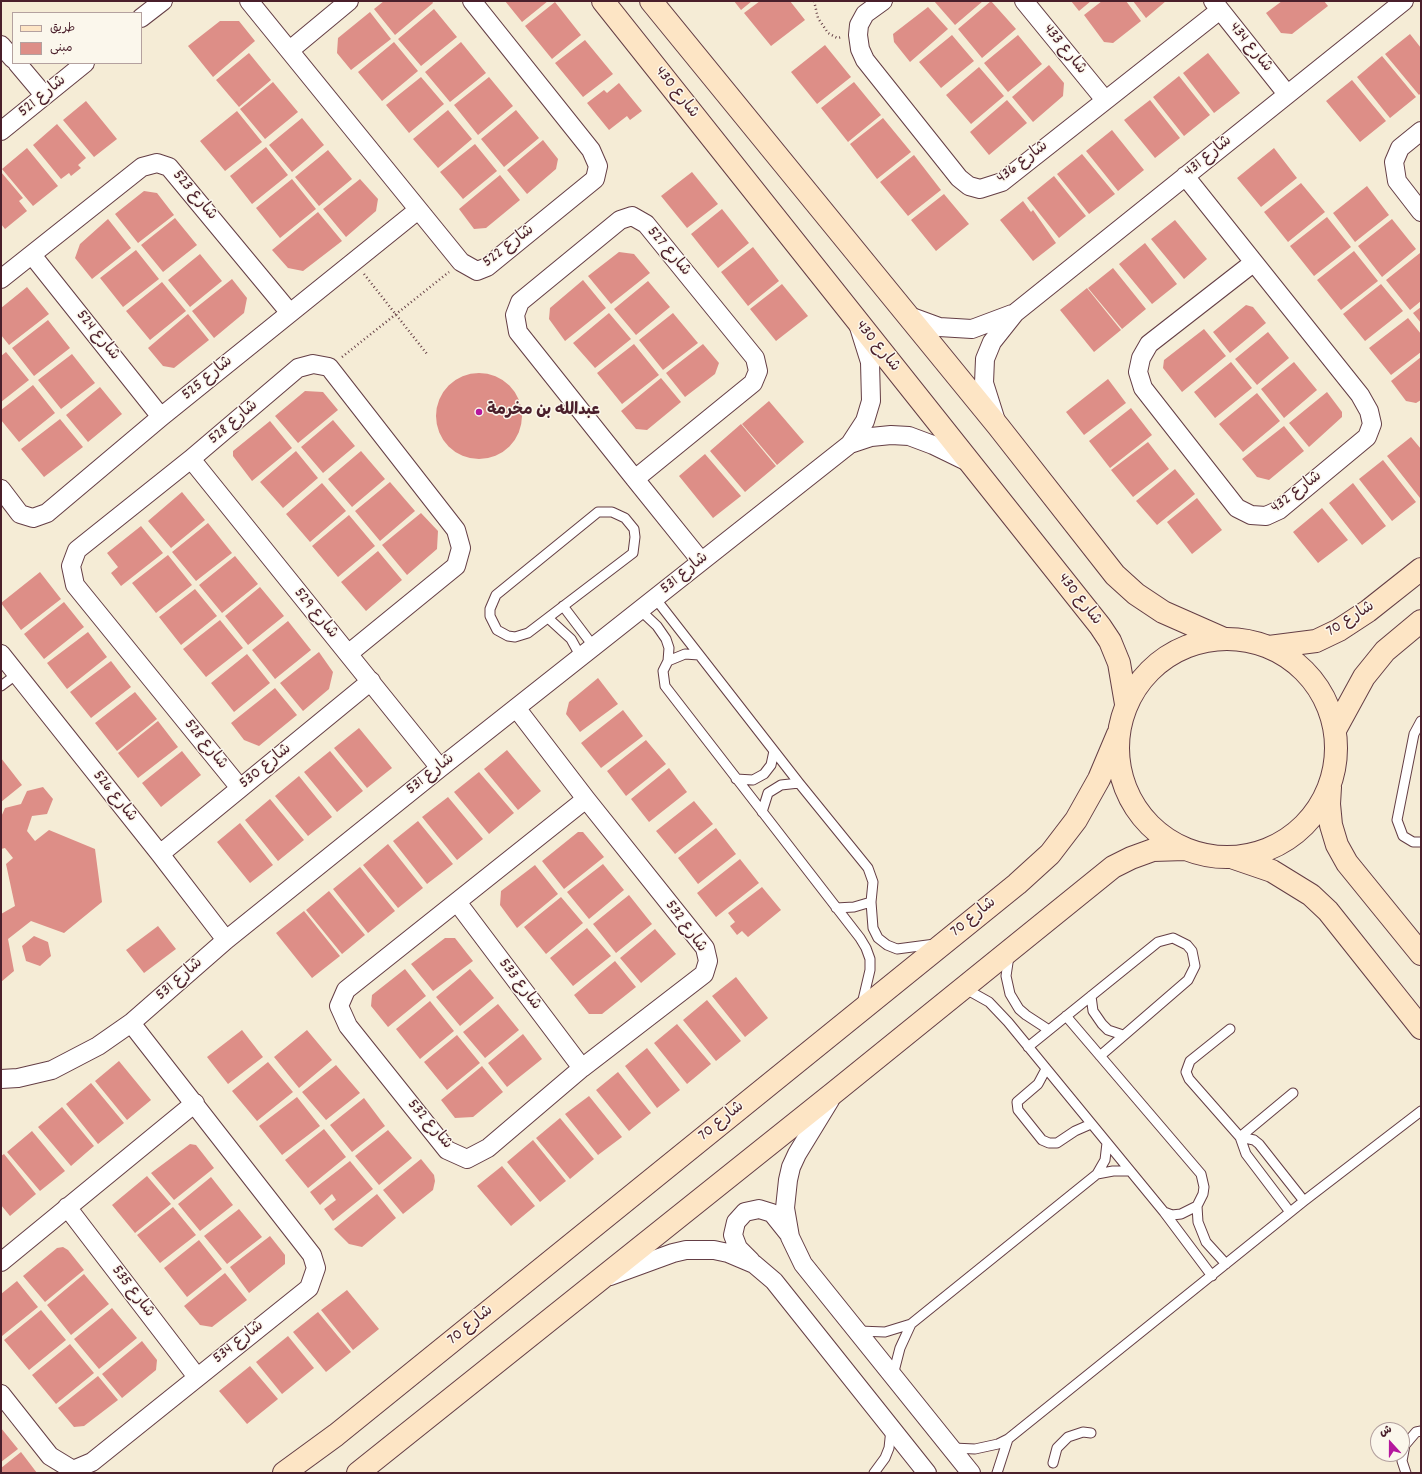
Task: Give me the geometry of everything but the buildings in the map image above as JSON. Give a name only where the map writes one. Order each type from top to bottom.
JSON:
[{"type":"main road","name":"شارع 430","points":[[603,1],[1086,608],[1110,641],[1119,663],[1126,704]]},
{"type":"main road","points":[[651,1],[998,426],[1115,575],[1136,594],[1163,612],[1222,638]]},
{"type":"main road","name":"شارع 70","points":[[1269,647],[1316,641],[1339,630],[1368,611],[1421,569]]},
{"type":"main road","points":[[1335,730],[1364,677],[1385,651],[1419,624]]},
{"type":"main road","points":[[1330,784],[1322,801],[1311,817],[1293,834],[1266,850],[1247,855],[1229,857],[1206,855],[1185,849],[1173,843],[1152,828],[1143,819],[1128,797],[1119,766],[1118,734],[1126,704],[1136,686],[1144,676],[1164,658],[1182,648],[1202,641],[1222,638],[1244,640],[1269,647],[1284,654],[1308,674],[1326,700],[1335,730],[1336,757],[1330,784],[1329,804],[1331,825],[1337,845],[1347,863],[1421,954]]},
{"type":"main road","name":"شارع 70","points":[[284,1473],[336,1435],[861,1008],[1017,884],[1050,854],[1076,820],[1100,779],[1118,734]]},
{"type":"main road","points":[[358,1473],[836,1091],[1113,867],[1131,858],[1153,850],[1185,849]]},
{"type":"main road","points":[[1229,857],[1272,871],[1311,895],[1328,911],[1421,1028]]},
{"type":"street","name":"شارع 522","points":[[249,1],[461,262],[477,271],[487,267],[595,178],[598,166],[591,150],[472,1]]},
{"type":"street","points":[[290,50],[350,1]]},
{"type":"street","points":[[858,35],[859,25],[866,14],[883,1]]},
{"type":"street","name":"شارع 433","points":[[1024,1],[1105,100]]},
{"type":"street","name":"شارع 431","points":[[998,426],[984,383],[986,359],[992,342],[1015,313],[1404,1]]},
{"type":"street","name":"شارع 436","points":[[858,35],[860,49],[865,60],[959,178],[969,186],[980,190],[1002,182],[1105,100],[1216,6]]},
{"type":"street","name":"شارع 434","points":[[1216,6],[1287,94]]},
{"type":"street","points":[[1,45],[12,58]]},
{"type":"street","points":[[18,64],[44,95]]},
{"type":"street","name":"شارع 521","points":[[1,131],[83,64]]},
{"type":"street","points":[[1421,131],[1400,148],[1394,162],[1397,181],[1421,212]]},
{"type":"street","name":"شارع 523","points":[[1,279],[142,167],[157,163],[169,167],[290,313]]},
{"type":"street","name":"شارع 432","points":[[1185,176],[1253,263],[1360,394],[1369,411],[1372,424],[1367,437],[1279,510],[1266,516],[1251,515],[1237,508],[1143,388],[1138,372],[1141,358],[1149,344],[1253,263]]},
{"type":"street","name":"شارع 525","points":[[1,489],[20,514],[33,518],[47,513],[161,417],[418,210]]},
{"type":"street","name":"شارع 527","points":[[635,479],[753,383],[758,371],[756,358],[646,224],[632,216],[620,220],[520,302],[515,314],[518,332],[700,561]]},
{"type":"street","name":"شارع 524","points":[[32,255],[161,417]]},
{"type":"street","name":"شارع 431","points":[[909,316],[939,327],[972,329],[1015,313]]},
{"type":"street","name":"شارع 531","points":[[850,444],[864,421],[871,401],[870,362],[857,322]]},
{"type":"street","name":"شارع 528","points":[[240,788],[75,586],[71,566],[77,550],[191,459],[298,368],[313,364],[329,368]]},
{"type":"street","points":[[329,368],[456,530],[461,548],[456,566],[348,654]]},
{"type":"street","name":"شارع 531","points":[[1,1080],[18,1078],[52,1070],[98,1046],[131,1023],[226,940],[440,768],[517,709],[700,561],[850,444],[871,437],[891,435],[909,436],[933,445],[970,463]]},
{"type":"street","name":"شارع 529","points":[[191,459],[440,768]]},
{"type":"street","name":"شارع 526","points":[[1,654],[160,854],[226,940]]},
{"type":"street","name":"شارع 530","points":[[160,854],[371,681]]},
{"type":"street","name":"شارع 532","points":[[517,709],[586,799],[705,948],[708,961],[704,974],[582,1068],[488,1148],[466,1159],[447,1150],[348,1026],[339,1006],[346,990],[586,799]]},
{"type":"street","name":"شارع 533","points":[[456,902],[582,1068]]},
{"type":"street","name":"شارع 534","points":[[1,1394],[50,1456],[73,1470],[92,1462],[309,1288],[316,1268],[312,1255],[195,1103],[131,1023]]},
{"type":"street","points":[[790,1237],[785,1208],[791,1166],[836,1091]]},
{"type":"street","points":[[1,1262],[66,1207],[195,1103]]},
{"type":"street","name":"شارع 535","points":[[66,1207],[197,1377]]},
{"type":"street","points":[[927,1473],[774,1281],[738,1248],[733,1235],[736,1222],[745,1212],[758,1209],[772,1213],[790,1237],[804,1264],[971,1473]]},
{"type":"street","points":[[600,1280],[673,1253],[686,1250],[714,1250],[741,1257],[754,1264]]},
{"type":"lane","points":[[598,512],[612,512],[625,518],[634,529],[635,537],[632,553],[548,618],[528,633],[515,637],[508,636],[497,630],[490,616],[490,609],[496,595],[598,512]]},
{"type":"lane","points":[[655,598],[798,783],[868,868],[872,882],[871,902],[873,928],[878,938],[887,945],[897,949],[944,942]]},
{"type":"lane","points":[[563,606],[588,652]]},
{"type":"lane","points":[[640,610],[658,626],[666,639],[669,648],[668,661],[663,671],[665,686],[860,938],[870,959],[870,970],[861,1008]]},
{"type":"lane","points":[[548,618],[588,652]]},
{"type":"lane","points":[[668,661],[686,654],[699,655]]},
{"type":"lane","points":[[1,686],[17,674]]},
{"type":"lane","points":[[1421,721],[1414,734],[1397,820],[1403,836],[1413,842],[1421,842]]},
{"type":"lane","points":[[736,779],[753,780],[764,774],[771,765],[774,751]]},
{"type":"lane","points":[[762,812],[768,794],[781,785],[798,783]]},
{"type":"lane","points":[[836,908],[854,907],[871,902]]},
{"type":"lane","points":[[1028,1046],[1158,942],[1173,938],[1187,945],[1195,958],[1193,973],[1188,980],[1100,1056]]},
{"type":"lane","points":[[1011,950],[1006,967],[1010,994],[1026,1015],[1048,1030]]},
{"type":"lane","points":[[964,988],[977,994],[999,1011],[1164,1212],[1212,1276]]},
{"type":"lane","points":[[1091,996],[1093,1011],[1100,1021],[1108,1030],[1123,1035]]},
{"type":"lane","points":[[1066,1016],[1201,1174],[1204,1187],[1203,1194],[1197,1206],[1198,1222],[1206,1242],[1226,1264]]},
{"type":"lane","points":[[1230,1029],[1190,1062],[1186,1072],[1189,1079],[1240,1137],[1246,1154],[1290,1212]]},
{"type":"lane","points":[[1046,1069],[1038,1084],[1017,1102],[1018,1110],[1042,1140],[1049,1143],[1057,1143],[1075,1131],[1091,1124]]},
{"type":"lane","points":[[1240,1137],[1293,1093]]},
{"type":"lane","points":[[952,1448],[975,1449],[998,1444],[1008,1439],[1290,1212],[1421,1111]]},
{"type":"lane","points":[[1240,1137],[1254,1140],[1259,1144],[1304,1201]]},
{"type":"lane","points":[[858,1331],[885,1332],[911,1324],[1097,1174],[1105,1160],[1107,1143]]},
{"type":"lane","points":[[1097,1174],[1113,1171],[1130,1171]]},
{"type":"lane","points":[[1164,1212],[1172,1215],[1181,1214],[1197,1206]]},
{"type":"lane","points":[[893,1374],[900,1348],[911,1324]]},
{"type":"lane","points":[[874,1473],[885,1458],[889,1448],[891,1428]]},
{"type":"lane","points":[[1406,1473],[1402,1461],[1405,1444],[1416,1432],[1421,1431]]},
{"type":"lane","points":[[1053,1463],[1057,1448],[1068,1437],[1083,1432],[1091,1433]]},
{"type":"lane","points":[[997,1473],[1008,1439]]},
{"type":"path","points":[[814,1],[818,18],[828,33],[837,38],[858,35]]},
{"type":"path","points":[[353,262],[427,354]]},
{"type":"path","points":[[329,368],[461,262]]},
{"type":"place","name":"عبدالله بن مخرمة","points":[[479,412]]}]
